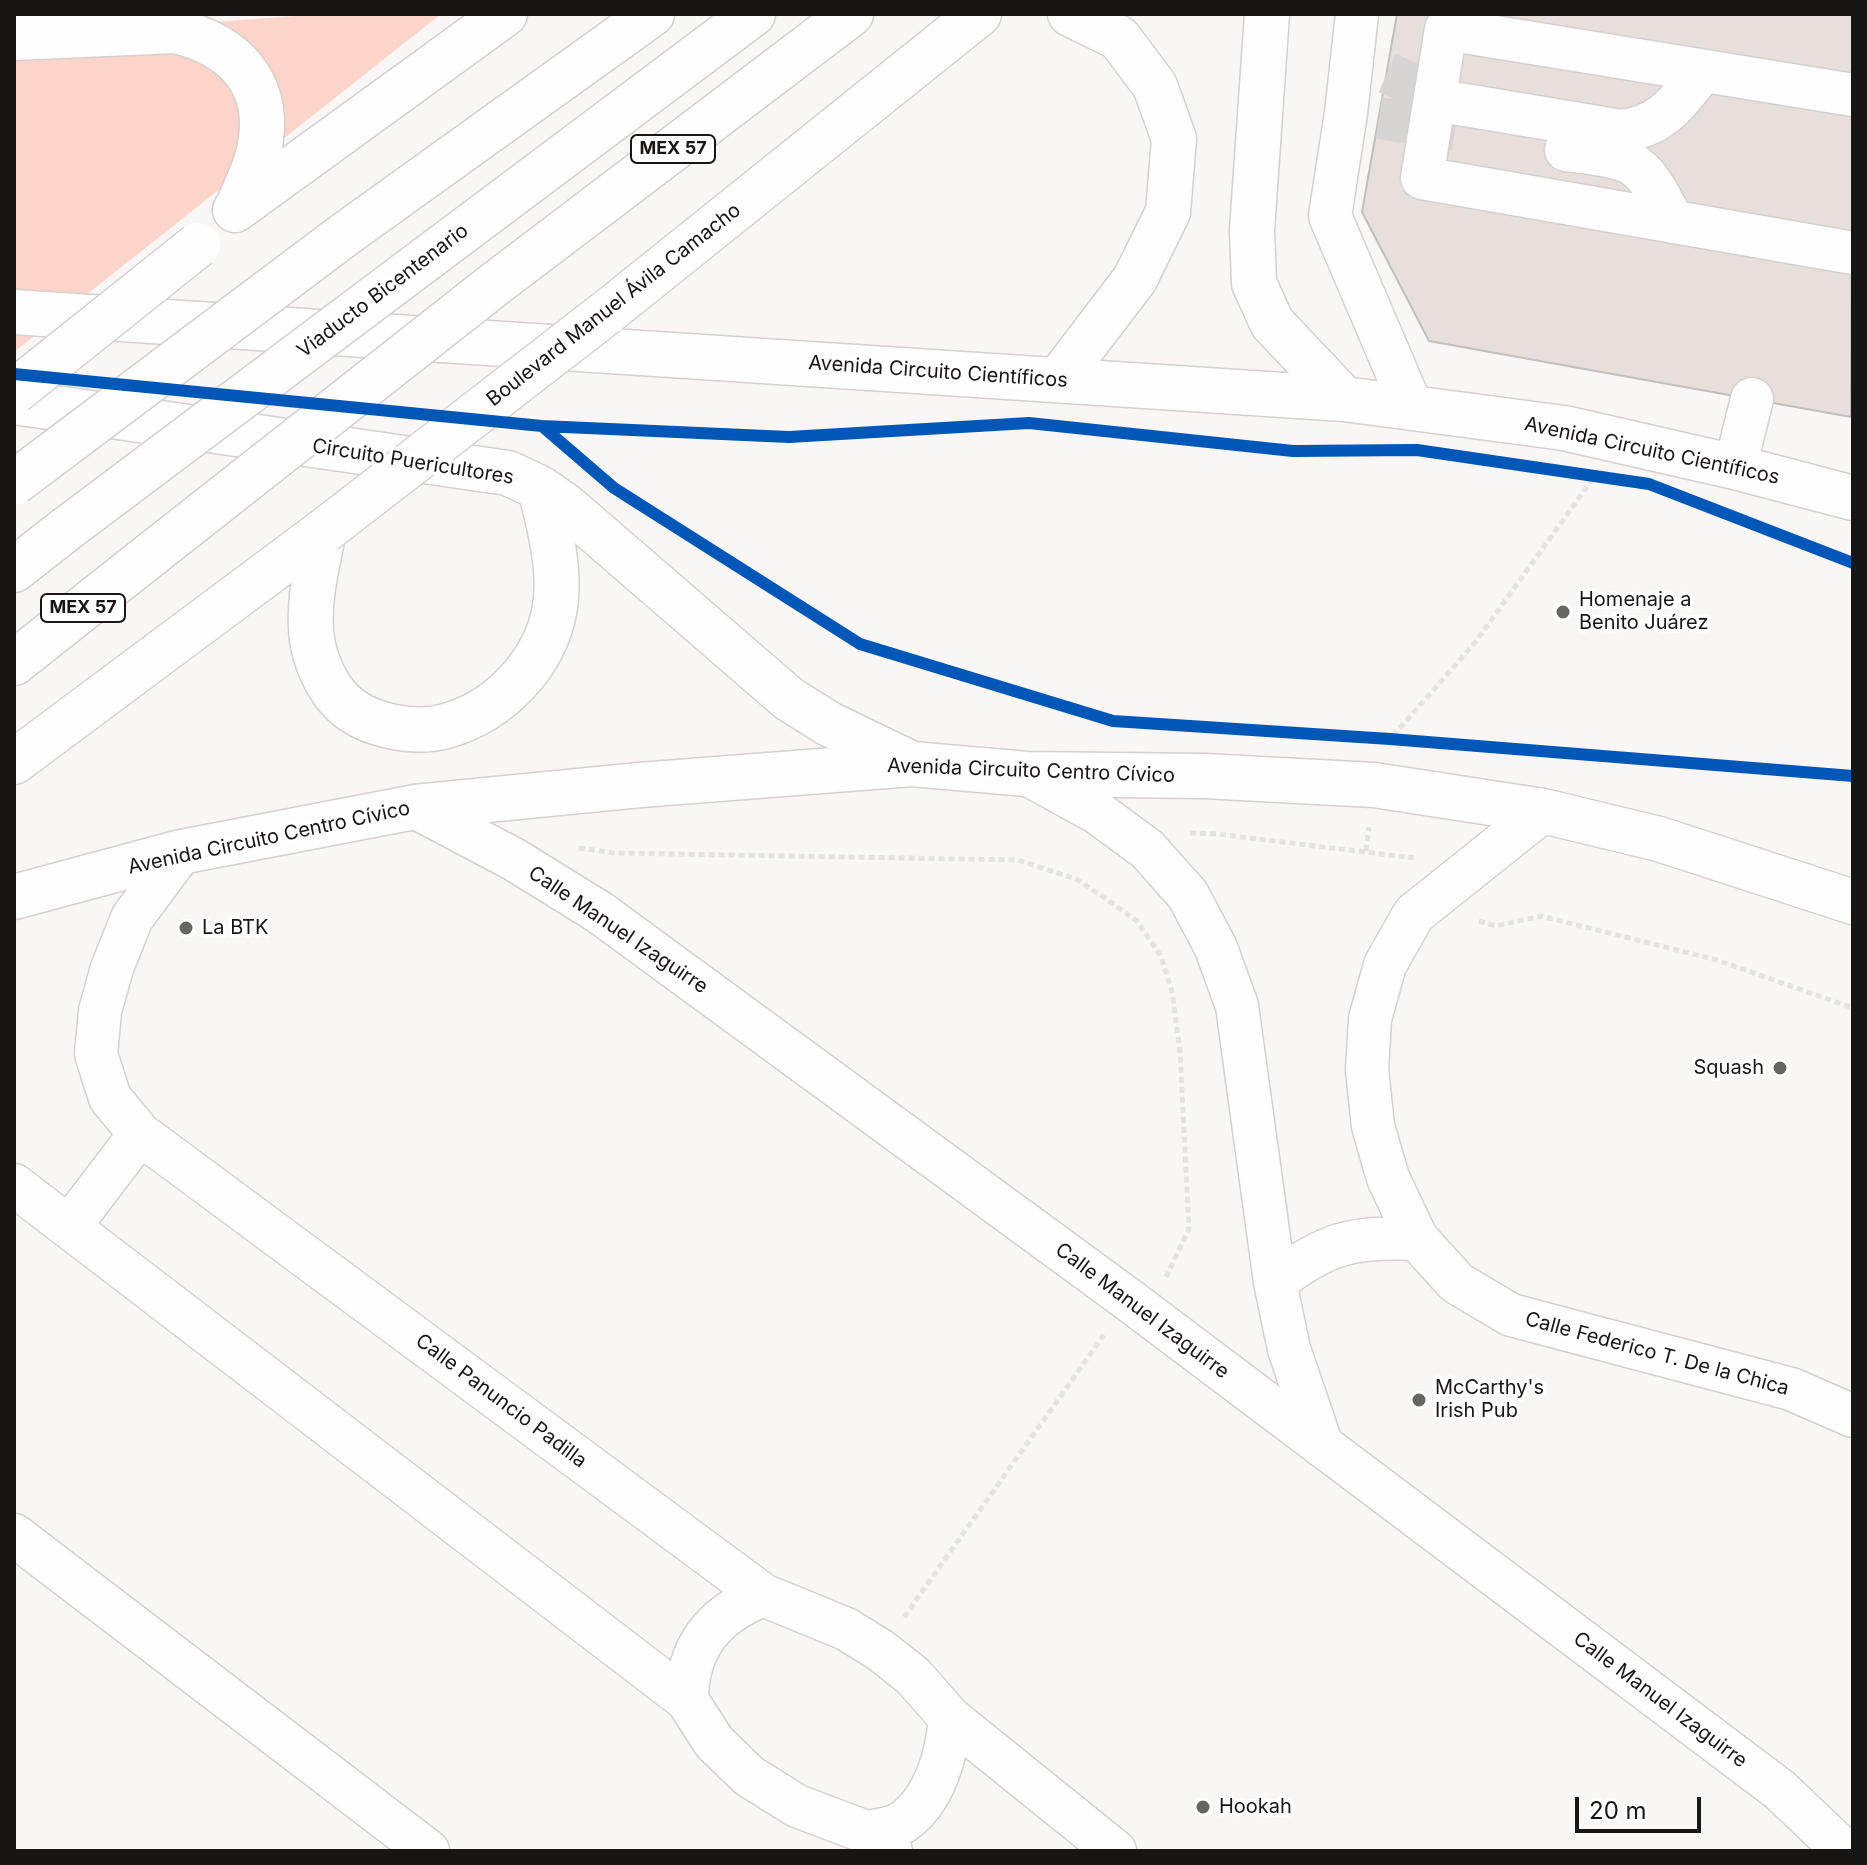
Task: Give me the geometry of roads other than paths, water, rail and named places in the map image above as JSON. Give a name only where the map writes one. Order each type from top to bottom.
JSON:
[{"type":"main road","points":[[14,392],[198,245],[237,208],[505,14]]},
{"type":"main road","points":[[14,483],[344,235],[652,14]]},
{"type":"main road","name":"Viaducto Bicentenario","points":[[14,570],[753,14]]},
{"type":"main road","name":"MEX 57","points":[[14,663],[495,284],[851,14]]},
{"type":"main road","name":"Boulevard Manuel Ávila Camacho","points":[[14,762],[324,531],[606,313],[979,14]]},
{"type":"main road","points":[[1058,380],[1135,279],[1168,212],[1174,139],[1155,86],[1119,38],[1070,14]]},
{"type":"main road","points":[[1267,14],[1252,230],[1254,283],[1272,323],[1344,399]]},
{"type":"main road","points":[[14,38],[175,31],[201,37],[225,50],[246,71],[259,96],[262,122],[259,152],[237,208]]},
{"type":"main road","name":"Avenida Circuito Científicos","points":[[14,312],[1344,399],[1564,428],[1614,460],[1735,467],[1853,498]]},
{"type":"main road","name":"Circuito Puericultores","points":[[14,402],[508,473],[540,488],[567,507],[789,699],[829,724],[912,764]]},
{"type":"main road","points":[[324,531],[311,608],[312,640],[321,671],[343,703],[372,720],[414,730],[446,726],[486,709],[515,686],[542,649],[555,607],[555,564],[540,488]]},
{"type":"main road","name":"Avenida Circuito Centro Cívico","points":[[14,897],[181,852],[415,807],[640,785],[912,764],[1027,774],[1204,776],[1374,785],[1543,811],[1659,839],[1853,902]]},
{"type":"street","points":[[1357,14],[1369,70],[1363,116],[1330,216],[1412,408]]},
{"type":"street","points":[[1853,95],[1446,29],[1422,178],[1853,253]]},
{"type":"street","points":[[1673,222],[1654,188],[1634,165],[1457,117],[1621,131],[1642,129],[1668,114],[1703,71]]},
{"type":"street","points":[[1735,467],[1752,399]]},
{"type":"street","points":[[1027,774],[1098,813],[1147,849],[1188,895],[1216,948],[1237,1006],[1275,1282],[1289,1349],[1322,1446]]},
{"type":"street","name":"Calle Manuel Izaguirre","points":[[415,807],[515,860],[599,912],[1129,1300],[1780,1790],[1844,1851]]},
{"type":"street","name":"Calle Federico T. De la Chica","points":[[1543,811],[1414,914],[1385,965],[1369,1032],[1367,1070],[1373,1126],[1388,1178],[1417,1239],[1457,1283],[1511,1315],[1791,1389],[1853,1416]]},
{"type":"street","name":"Calle Panuncio Padilla","points":[[181,852],[132,918],[112,968],[100,1011],[96,1054],[110,1098],[140,1134],[763,1595],[846,1629],[880,1650],[913,1676],[950,1718],[1115,1851]]},
{"type":"street","points":[[69,1227],[140,1134]]},
{"type":"street","points":[[14,1185],[687,1700],[714,1742],[749,1776],[797,1806],[878,1841],[885,1829],[903,1822],[922,1802],[936,1779],[943,1760],[950,1718]]},
{"type":"street","points":[[1275,1282],[1306,1258],[1339,1245],[1377,1237],[1417,1239]]},
{"type":"street","points":[[14,1535],[428,1851]]},
{"type":"street","points":[[687,1700],[687,1680],[692,1660],[708,1632],[737,1606],[763,1595]]},
{"type":"tunnel","points":[[1387,73],[1459,104]]},
{"type":"tunnel","points":[[1379,118],[1455,130]]},
{"type":"place","name":"Homenaje a Benito Juárez","points":[[1563,612]]},
{"type":"place","name":"La BTK","points":[[186,928]]},
{"type":"place","name":"Squash","points":[[1780,1068]]},
{"type":"place","name":"McCarthy's Irish Pub","points":[[1419,1400]]},
{"type":"place","name":"Hookah","points":[[1203,1807]]}]
